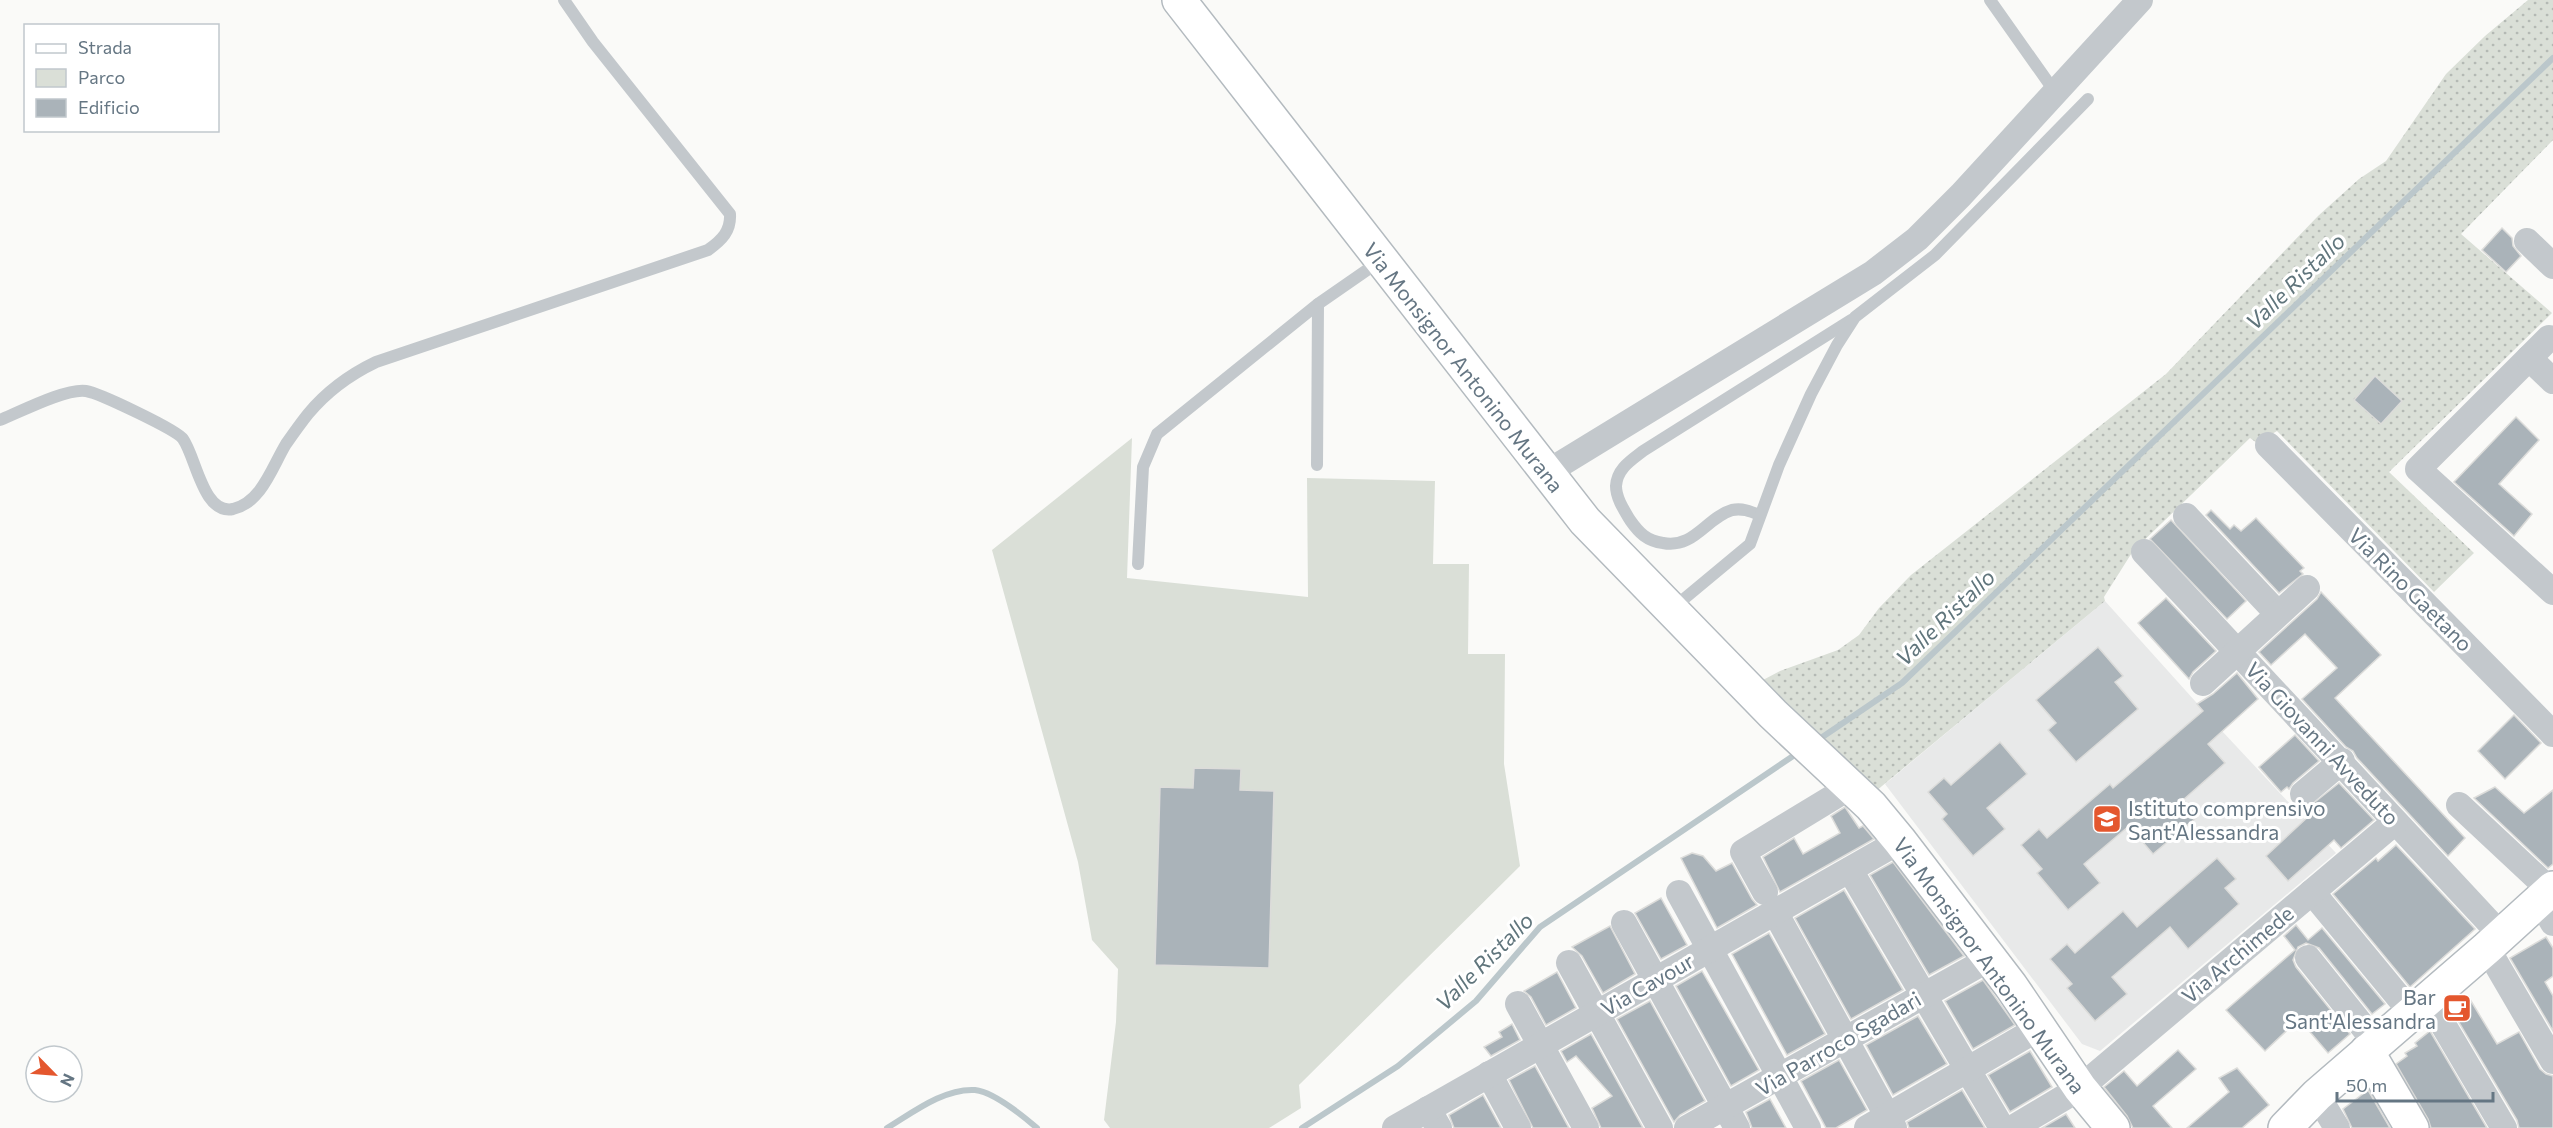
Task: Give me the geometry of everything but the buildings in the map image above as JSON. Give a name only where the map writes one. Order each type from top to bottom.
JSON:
[{"type":"street","name":"Via Monsignor Antonino Murana","points":[[1179,0],[1585,521],[1670,611],[1773,714],[1871,806],[1989,959],[2080,1088],[2113,1128]]},
{"type":"street","points":[[1546,473],[1873,273],[1917,239],[2140,0]]},
{"type":"street","points":[[2527,241],[2553,266]]},
{"type":"street","points":[[2548,338],[2418,469],[2553,592]]},
{"type":"street","points":[[2529,358],[2553,381]]},
{"type":"street","name":"Via Rino Gaetano","points":[[2268,445],[2553,734]]},
{"type":"street","points":[[2186,516],[2278,614]]},
{"type":"street","name":"Via Giovanni Avveduto","points":[[2144,552],[2342,761],[2494,941],[2553,1061]]},
{"type":"street","points":[[2203,683],[2307,588]]},
{"type":"street","points":[[2303,794],[2342,761]]},
{"type":"street","points":[[1845,783],[1743,852],[1845,1039],[1883,1124],[1966,1070],[2039,1028]]},
{"type":"street","points":[[2285,1128],[2317,1095],[2371,1047],[2494,941],[2549,900],[2459,806]]},
{"type":"street","name":"Via Archimede","points":[[2013,1128],[2080,1088],[2395,822]]},
{"type":"street","name":"Via Cavour","points":[[1395,1128],[1434,1119],[1490,1074],[1710,949],[1770,902],[1850,870],[1900,841]]},
{"type":"street","points":[[1850,870],[2002,1128]]},
{"type":"street","points":[[2312,892],[2420,1005],[2504,1128]]},
{"type":"street","points":[[1679,893],[1781,1075],[1808,1128]]},
{"type":"street","points":[[1624,923],[1731,1118]]},
{"type":"street","points":[[2308,958],[2371,1047],[2412,1128]]},
{"type":"street","name":"Via Parroco Sgadari","points":[[1687,1128],[1731,1118],[1781,1075],[1989,959]]},
{"type":"street","points":[[1569,963],[1660,1128]]},
{"type":"street","points":[[1518,1004],[1586,1128]]},
{"type":"street","points":[[1490,1074],[1518,1128]]},
{"type":"street","points":[[2317,1095],[2337,1128]]},
{"type":"lane","points":[[0,420],[58,396],[84,391],[111,401],[183,438],[207,496],[217,506],[230,510],[242,506],[255,495],[306,416],[320,400],[356,371],[376,362],[708,250],[720,242],[730,224],[730,213],[593,42],[564,0]]},
{"type":"lane","points":[[1990,0],[2055,92]]},
{"type":"lane","points":[[1759,515],[1747,510],[1732,510],[1687,542],[1670,544],[1650,541],[1635,528],[1623,509],[1616,493],[1617,478],[1624,465],[1643,451],[1855,317],[1935,255],[2088,99]]},
{"type":"lane","points":[[1138,564],[1143,467],[1157,434],[1318,304],[1381,260]]},
{"type":"lane","points":[[1317,465],[1318,304]]},
{"type":"lane","points":[[1670,611],[1750,544],[1759,515],[1811,394],[1855,317]]},
{"type":"shaded area","name":"Istituto comprensivo Sant'Alessandra","points":[[2105,601],[2336,853],[2100,1051],[2082,1044],[1885,784]]},
{"type":"green space","points":[[2528,0],[2553,0],[2553,140],[2461,234],[2552,313],[2389,472],[2474,553],[2434,592],[2277,431],[2257,443],[2250,438],[2133,551],[2104,597],[2105,601],[1876,791],[1849,769],[1763,680],[1780,671],[1838,650],[1859,635],[1879,608],[1911,575],[2166,374],[2318,216],[2359,179],[2386,161],[2446,74],[2485,36]]},
{"type":"green space","points":[[1132,438],[1127,578],[1308,597],[1307,478],[1435,481],[1433,564],[1469,564],[1468,654],[1505,654],[1504,764],[1520,866],[1299,1085],[1301,1108],[1269,1128],[1110,1128],[1104,1120],[1116,1022],[1118,969],[1092,940],[1078,862],[992,550]]},
{"type":"waterway","name":"Valle Ristallo","points":[[1815,742],[1902,683],[2553,58]]},
{"type":"waterway","name":"Valle Ristallo","points":[[1302,1128],[1398,1066],[1476,1001],[1540,927],[1799,752]]},
{"type":"waterway","name":"Valle Ristallo","points":[[887,1128],[940,1097],[963,1090],[975,1090],[991,1095],[1037,1128]]},
{"type":"place","name":"Istituto comprensivo Sant'Alessandra","points":[[2107,819]]},
{"type":"place","name":"Bar Sant'Alessandra","points":[[2457,1008]]}]
